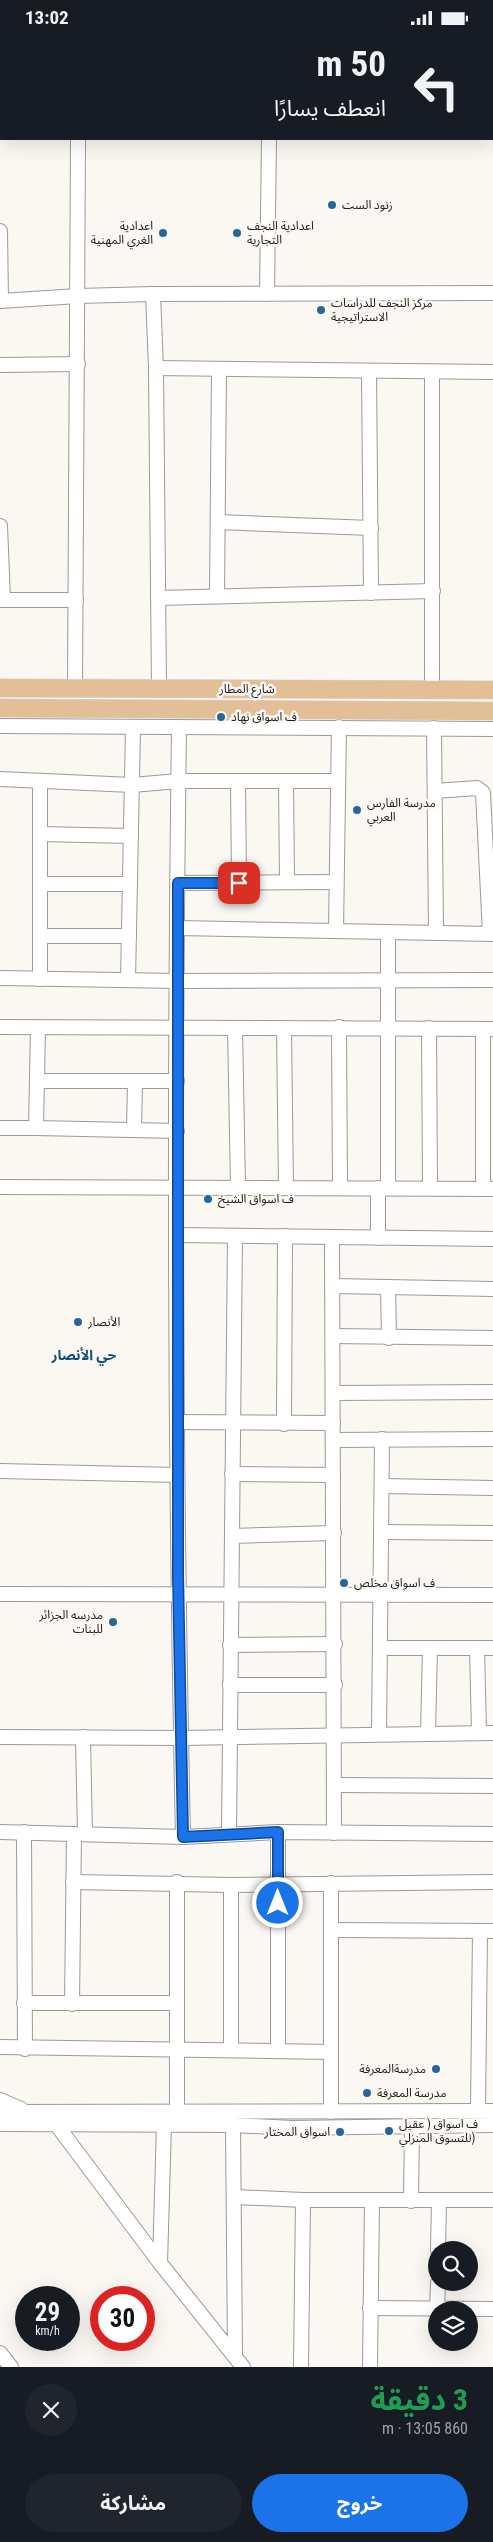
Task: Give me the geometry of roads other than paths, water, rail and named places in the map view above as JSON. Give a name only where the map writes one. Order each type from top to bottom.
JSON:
[{"type":"main road","name":"شارع المطار","points":[[0,688],[493,690]]},
{"type":"main road","points":[[394,689],[390,700],[395,711]]},
{"type":"main road","points":[[356,690],[362,700],[359,711]]},
{"type":"main road","name":"شارع المطار","points":[[0,708],[493,711]]},
{"type":"street","points":[[75,689],[78,140]]},
{"type":"street","points":[[267,294],[269,140]]},
{"type":"street","points":[[0,231],[0,301],[153,294],[493,293]]},
{"type":"street","points":[[153,294],[156,368],[159,689]]},
{"type":"street","points":[[0,365],[78,363]]},
{"type":"street","points":[[156,368],[493,372]]},
{"type":"street","points":[[217,596],[219,369]]},
{"type":"street","points":[[369,371],[371,593]]},
{"type":"street","points":[[432,372],[432,689]]},
{"type":"street","points":[[218,522],[371,528]]},
{"type":"street","points":[[0,526],[2,600],[76,600]]},
{"type":"street","points":[[158,598],[433,591]]},
{"type":"street","points":[[0,726],[493,729]]},
{"type":"street","points":[[336,931],[339,727]]},
{"type":"street","points":[[128,980],[133,728]]},
{"type":"street","points":[[179,728],[176,1187],[177,1475],[183,1837]]},
{"type":"street","points":[[434,728],[436,933]]},
{"type":"street","points":[[0,779],[132,785],[179,781],[338,781]]},
{"type":"street","points":[[40,781],[40,979]]},
{"type":"street","points":[[238,781],[239,883]]},
{"type":"street","points":[[286,781],[287,882]]},
{"type":"street","points":[[178,928],[491,934],[488,819],[483,793],[481,789],[435,791]]},
{"type":"street","points":[[40,834],[131,836]]},
{"type":"street","points":[[178,883],[336,882]]},
{"type":"street","points":[[40,884],[130,884]]},
{"type":"street","points":[[378,1238],[383,1188],[390,1028],[388,932]]},
{"type":"street","points":[[40,935],[129,936]]},
{"type":"street","points":[[0,978],[178,981],[493,980]]},
{"type":"street","points":[[0,1027],[488,1029],[488,1189],[0,1187]]},
{"type":"street","points":[[339,1027],[340,1188]]},
{"type":"street","points":[[36,1128],[38,1028]]},
{"type":"street","points":[[429,1028],[430,1188]]},
{"type":"street","points":[[235,1029],[238,1187]]},
{"type":"street","points":[[284,1029],[286,1188]]},
{"type":"street","points":[[37,1081],[177,1081]]},
{"type":"street","points":[[134,1130],[135,1081]]},
{"type":"street","points":[[0,1128],[177,1131]]},
{"type":"street","points":[[177,1235],[493,1239]]},
{"type":"street","points":[[229,1833],[235,1236]]},
{"type":"street","points":[[284,1424],[285,1236]]},
{"type":"street","points":[[332,1237],[335,1594],[334,1833]]},
{"type":"street","points":[[333,1286],[493,1289]]},
{"type":"street","points":[[388,1287],[389,1338]]},
{"type":"street","points":[[333,1336],[493,1338]]},
{"type":"street","points":[[333,1393],[493,1392]]},
{"type":"street","points":[[177,1422],[233,1424],[333,1423]]},
{"type":"street","points":[[379,1734],[382,1439]]},
{"type":"street","points":[[333,1440],[493,1439]]},
{"type":"street","points":[[0,1471],[177,1475]]},
{"type":"street","points":[[232,1475],[333,1475]]},
{"type":"street","points":[[382,1486],[493,1488]]},
{"type":"street","points":[[381,1532],[493,1533]]},
{"type":"street","points":[[232,1536],[334,1533]]},
{"type":"street","points":[[0,1594],[493,1595]]},
{"type":"street","points":[[230,1645],[335,1644]]},
{"type":"street","points":[[380,1648],[493,1648]]},
{"type":"street","points":[[428,1733],[430,1648]]},
{"type":"street","points":[[477,1648],[479,1733]]},
{"type":"street","points":[[230,1685],[335,1685]]},
{"type":"street","points":[[0,1737],[181,1738],[493,1733]]},
{"type":"street","points":[[72,2004],[73,1882],[80,1834],[83,1737]]},
{"type":"street","points":[[334,1785],[493,1786]]},
{"type":"street","points":[[0,1832],[183,1837],[229,1833],[278,1832],[493,1833]]},
{"type":"street","points":[[24,1832],[25,2049]]},
{"type":"street","points":[[278,1832],[278,2051]]},
{"type":"street","points":[[73,1882],[177,1882],[231,1885],[493,1882]]},
{"type":"street","points":[[177,1882],[177,2113]]},
{"type":"street","points":[[331,1883],[331,2112]]},
{"type":"street","points":[[231,1885],[231,2050]]},
{"type":"street","points":[[332,1930],[486,1931],[478,2111]]},
{"type":"street","points":[[24,2003],[178,2003]]},
{"type":"street","points":[[0,2047],[25,2049],[331,2052]]},
{"type":"street","points":[[0,2100],[32,2113]]},
{"type":"street","points":[[0,2112],[493,2111]]},
{"type":"street","points":[[291,2112],[292,2128]]},
{"type":"street","points":[[0,2124],[233,2125],[292,2128],[493,2125]]},
{"type":"street","points":[[56,2124],[160,2263],[239,2361]]},
{"type":"street","points":[[160,2263],[164,2125]]},
{"type":"street","points":[[233,2125],[239,2361]]},
{"type":"street","points":[[412,2126],[412,2201]]},
{"type":"street","points":[[235,2197],[372,2201],[493,2200]]},
{"type":"street","points":[[301,2367],[303,2200]]},
{"type":"street","points":[[438,2241],[439,2200]]},
{"type":"street","points":[[370,2367],[372,2201]]},
{"type":"street","points":[[370,2308],[428,2309]]},
{"type":"street","points":[[478,2309],[493,2309]]},
{"type":"street","points":[[0,2353],[11,2367]]},
{"type":"place","name":"زنود الست","points":[[332,205]]},
{"type":"place","name":"اعدادية الغري المهنية","points":[[163,233]]},
{"type":"place","name":"اعدادية النجف التجارية","points":[[237,233]]},
{"type":"place","name":"مركز النجف للدراسات الاستراتيجية","points":[[321,310]]},
{"type":"place","name":"ف اسواق نهاد","points":[[221,717]]},
{"type":"place","name":"مدرسة الفارس العربي","points":[[357,810]]},
{"type":"place","name":"ف اسواق الشيخ","points":[[208,1199]]},
{"type":"place","name":"الأنصار","points":[[78,1322]]},
{"type":"place","name":"ف اسواق مخلص","points":[[344,1583]]},
{"type":"place","name":"مدرسه الجزائر للبنات","points":[[113,1622]]},
{"type":"place","name":"مدرسةالمعرفة","points":[[436,2069]]},
{"type":"place","name":"مدرسة المعرفة","points":[[367,2093]]},
{"type":"place","name":"ف اسواق ( عقيل للتسوق المنزلي)","points":[[389,2131]]},
{"type":"place","name":"اسواق المختار","points":[[340,2132]]},
{"type":"district","name":"حي الأنصار","points":[[84,1355]]}]
